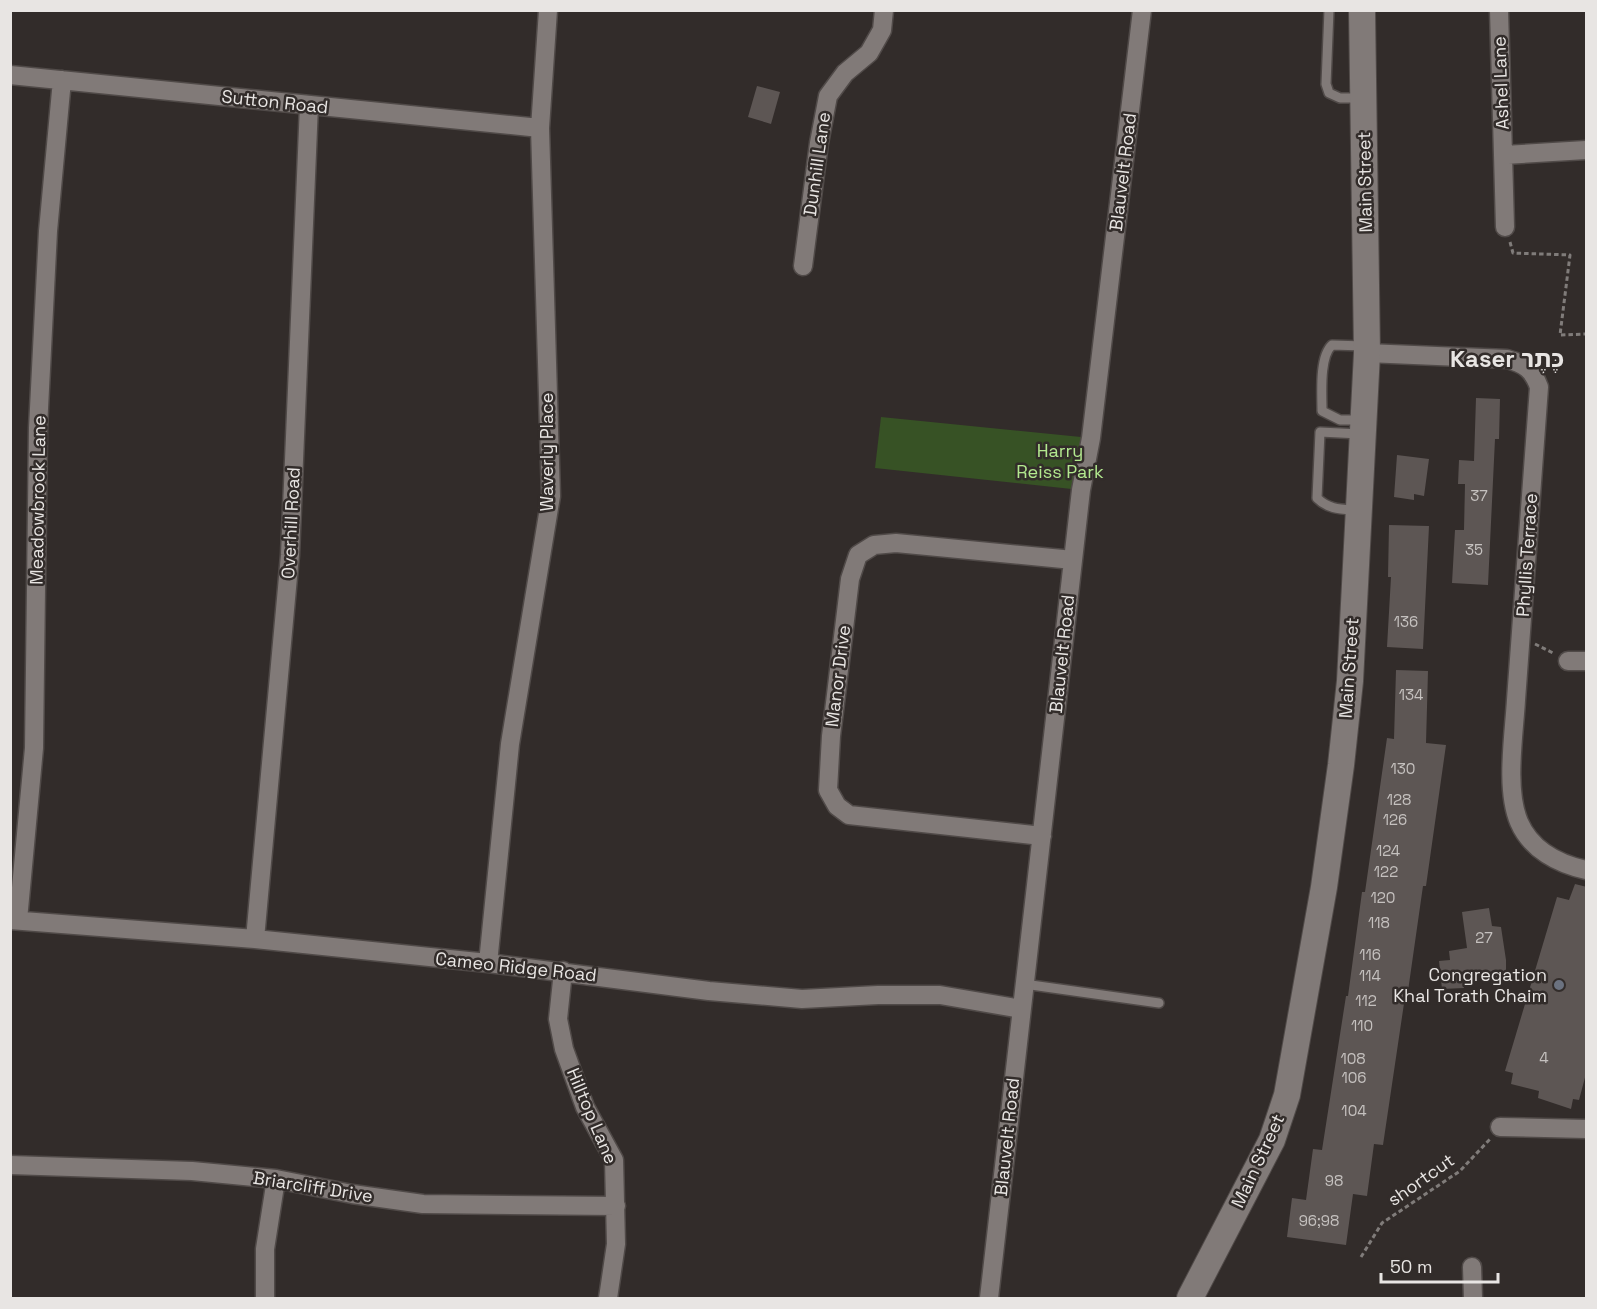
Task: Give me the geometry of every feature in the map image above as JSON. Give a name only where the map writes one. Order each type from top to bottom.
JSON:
[{"type":"main road","name":"Main Street","points":[[1190,1299],[1272,1140],[1287,1095],[1324,888],[1341,765],[1350,681],[1367,349],[1362,10]]},
{"type":"street","name":"Waverly Place","points":[[488,963],[510,744],[551,496],[540,128],[548,10]]},
{"type":"street","name":"Dunhill Lane","points":[[803,266],[819,143],[828,96],[845,73],[869,53],[882,30],[884,10]]},
{"type":"street","name":"Blauvelt Road","points":[[989,1299],[1081,490],[1091,438],[1142,10]]},
{"type":"street","name":"Ashel Lane","points":[[1498,10],[1505,227]]},
{"type":"street","name":"Sutton Road","points":[[10,75],[540,128]]},
{"type":"street","name":"Meadowbrook Lane","points":[[14,920],[34,748],[38,428],[48,231],[62,80]]},
{"type":"street","name":"Overhill Road","points":[[255,939],[290,555],[309,105]]},
{"type":"street","name":"Ashel Lane","points":[[1504,154],[1587,150]]},
{"type":"street","name":"Phyllis Terrace","points":[[1367,349],[1507,359],[1520,362],[1530,369],[1536,378],[1539,387],[1520,636],[1512,771],[1513,799],[1519,822],[1531,839],[1547,855],[1566,865],[1587,870]]},
{"type":"street","name":"Manor Drive","points":[[1042,836],[849,815],[837,806],[828,790],[831,735],[850,579],[858,555],[874,545],[896,543],[1073,560]]},
{"type":"street","points":[[1568,661],[1587,661]]},
{"type":"street","name":"Cameo Ridge Road","points":[[14,920],[255,939],[802,999],[940,995],[1021,1009]]},
{"type":"street","name":"Hilltop Lane","points":[[563,971],[558,1019],[564,1049],[585,1107],[614,1160],[616,1244],[608,1299]]},
{"type":"street","points":[[1500,1127],[1587,1129]]},
{"type":"street","name":"Briarcliff Drive","points":[[10,1165],[192,1171],[276,1179],[352,1194],[423,1204],[616,1206]]},
{"type":"street","points":[[265,1299],[264,1249],[276,1179]]},
{"type":"street","points":[[1472,1267],[1473,1299]]},
{"type":"lane","points":[[1329,10],[1326,84],[1329,93],[1340,98],[1364,98]]},
{"type":"lane","points":[[1363,427],[1340,420],[1322,411],[1323,364],[1326,350],[1332,345],[1367,349]]},
{"type":"lane","points":[[1359,510],[1334,509],[1324,505],[1317,498],[1316,488],[1320,432],[1363,427]]},
{"type":"lane","points":[[1024,984],[1159,1003]]},
{"type":"path","points":[[1505,227],[1513,253],[1570,255],[1560,334],[1587,334]]},
{"type":"path","points":[[1520,636],[1568,661]]},
{"type":"path","name":"shortcut","points":[[1361,1257],[1382,1223],[1460,1171],[1500,1127]]},
{"type":"green space","name":"Harry Reiss Park","points":[[881,417],[1091,438],[1081,490],[875,468]]},
{"type":"building","points":[[757,86],[780,92],[771,124],[748,117]]},
{"type":"building","points":[[1476,398],[1500,399],[1499,439],[1495,439],[1488,585],[1452,583],[1455,530],[1464,530],[1465,484],[1458,484],[1459,460],[1474,461]]},
{"type":"building","points":[[1397,455],[1429,459],[1424,496],[1414,494],[1414,500],[1394,497]]},
{"type":"building","points":[[1389,525],[1429,526],[1423,649],[1387,647],[1391,577],[1388,577]]},
{"type":"building","points":[[1396,670],[1428,671],[1426,743],[1446,745],[1426,886],[1423,886],[1383,1145],[1374,1144],[1367,1196],[1353,1194],[1346,1245],[1287,1237],[1292,1198],[1306,1200],[1313,1149],[1322,1150],[1346,996],[1348,996],[1362,892],[1365,892],[1387,738],[1394,739]]},
{"type":"building","name":"Congregation Khal Torath Chaim","points":[[1575,884],[1587,887],[1587,1070],[1579,1100],[1573,1099],[1571,1109],[1538,1098],[1539,1091],[1511,1084],[1513,1073],[1505,1071],[1557,897],[1569,900]]},
{"type":"building","points":[[1489,908],[1492,926],[1501,927],[1506,960],[1506,981],[1492,982],[1492,973],[1464,976],[1464,988],[1442,989],[1439,961],[1450,960],[1449,951],[1467,948],[1462,912]]},
{"type":"place","name":"Congregation Khal Torath Chaim","points":[[1559,985]]},
{"type":"district","name":"Kaser כֶּתֶר","points":[[1507,359]]}]
